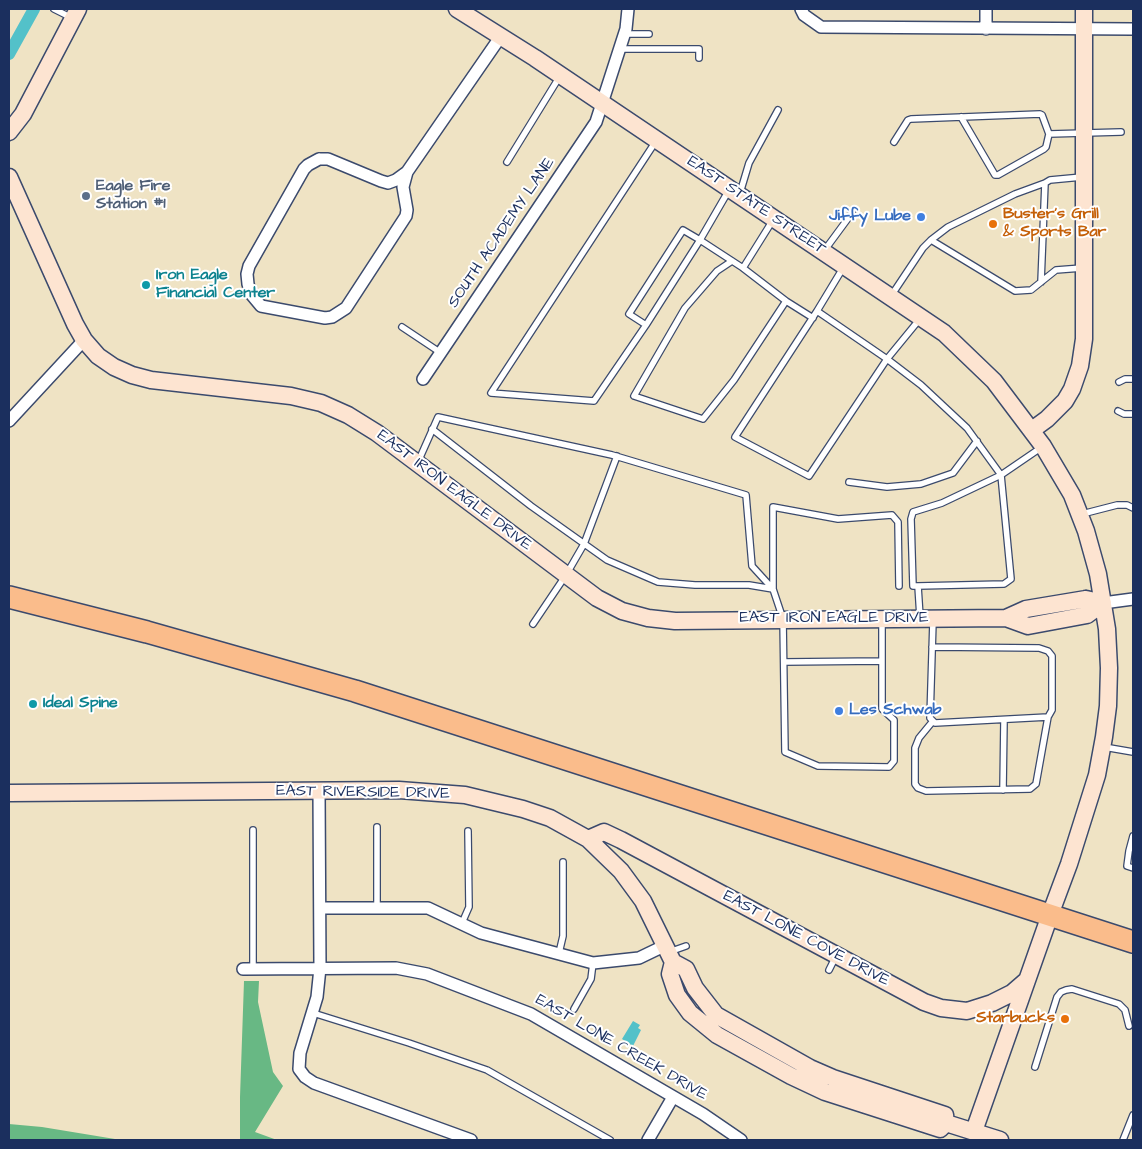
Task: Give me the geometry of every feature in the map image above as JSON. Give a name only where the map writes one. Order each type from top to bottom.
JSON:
[{"type":"highway","points":[[9,597],[157,635],[354,691],[1133,942]]},
{"type":"street","name":"EAST STATE STREET","points":[[457,9],[602,102],[921,317],[960,348],[994,381],[1043,446],[1072,495],[1080,514],[1098,574],[1107,629],[1108,706],[1102,746],[1088,805],[1069,864],[973,1136]]},
{"type":"street","name":"SOUTH ACADEMY LANE","points":[[423,379],[596,122],[624,34],[628,9]]},
{"type":"street","points":[[986,9],[986,29]]},
{"type":"street","points":[[1032,430],[1047,419],[1065,401],[1072,389],[1080,366],[1084,339],[1084,9]]},
{"type":"street","points":[[803,12],[821,27],[1133,29]]},
{"type":"street","points":[[9,132],[23,114],[75,13]]},
{"type":"street","points":[[407,172],[404,187],[406,216],[346,308],[340,314],[325,318],[261,306],[254,300],[248,284],[249,266],[308,165],[319,159],[328,159],[380,181],[388,183],[396,180],[407,172],[501,36]]},
{"type":"street","name":"EAST IRON EAGLE DRIVE","points":[[9,176],[75,324],[84,340],[98,356],[114,367],[132,375],[151,380],[291,396],[321,403],[363,423],[597,598],[622,611],[648,618],[674,621],[1006,618],[1026,609],[1086,599],[1103,603]]},
{"type":"street","points":[[9,421],[84,340]]},
{"type":"street","points":[[1103,603],[1133,599]]},
{"type":"street","name":"EAST RIVERSIDE DRIVE","points":[[9,793],[399,790],[466,795],[523,808],[550,818],[588,839],[615,864],[634,886],[669,953],[670,974],[677,995],[690,1012],[717,1035],[819,1090],[940,1129],[946,1123],[973,1136],[1000,1140]]},
{"type":"street","points":[[319,791],[320,968],[313,1013],[300,1053],[298,1068],[314,1084],[471,1140]]},
{"type":"street","name":"EAST LONE COVE DRIVE","points":[[588,839],[604,832],[622,840],[833,962],[941,1008],[967,1010],[992,1003],[1012,993],[1027,980]]},
{"type":"street","points":[[320,908],[428,908],[481,932],[593,963],[669,953]]},
{"type":"street","name":"EAST LONE CREEK DRIVE","points":[[248,969],[396,968],[427,974],[531,1014],[703,1114],[741,1140]]},
{"type":"street","points":[[648,1140],[673,1097]]},
{"type":"lane","points":[[54,9],[75,13]]},
{"type":"lane","points":[[624,34],[650,34]]},
{"type":"lane","points":[[619,49],[699,49],[699,58]]},
{"type":"lane","points":[[507,162],[561,75]]},
{"type":"lane","points":[[657,139],[491,393],[594,401],[646,325],[700,240],[735,192],[778,110]]},
{"type":"lane","points":[[894,142],[909,119],[961,117],[1040,114],[1049,134],[1046,147],[995,175],[961,117]]},
{"type":"lane","points":[[1049,134],[1121,132]]},
{"type":"lane","points":[[891,296],[923,248],[948,227],[1015,194],[1050,180],[1084,177]]},
{"type":"lane","points":[[1041,282],[1045,183]]},
{"type":"lane","points":[[824,251],[852,212]]},
{"type":"lane","points":[[742,268],[774,218]]},
{"type":"lane","points":[[646,325],[629,314],[683,230],[732,261],[786,301],[813,318]]},
{"type":"lane","points":[[931,240],[1015,291],[1031,290],[1056,270],[1084,268]]},
{"type":"lane","points":[[732,261],[717,271],[685,308],[634,396],[703,420],[734,380],[786,301]]},
{"type":"lane","points":[[845,266],[735,437],[809,476],[887,358],[921,317]]},
{"type":"lane","points":[[817,311],[887,358],[921,385],[967,428],[1001,475],[1011,579],[1004,584],[913,586],[911,519],[913,512],[942,503],[1001,475],[1043,446]]},
{"type":"lane","points":[[402,327],[441,353]]},
{"type":"lane","points":[[1119,382],[1125,379],[1133,379]]},
{"type":"lane","points":[[1118,411],[1124,414],[1133,414]]},
{"type":"lane","points":[[417,463],[438,417],[617,456],[746,495],[752,566],[773,589]]},
{"type":"lane","points":[[432,429],[530,506],[607,560],[658,582],[696,585],[749,584],[773,589]]},
{"type":"lane","points":[[849,482],[887,487],[921,484],[953,473],[977,441]]},
{"type":"lane","points":[[532,624],[566,575],[584,544],[617,456]]},
{"type":"lane","points":[[1080,514],[1117,505],[1127,505],[1133,508]]},
{"type":"lane","points":[[882,619],[882,709],[894,720],[894,761],[889,767],[818,766],[785,752],[783,619],[773,589],[773,507],[838,519],[892,515],[898,522],[899,586]]},
{"type":"lane","points":[[918,586],[932,647],[930,718],[935,723],[1048,717]]},
{"type":"lane","points":[[932,647],[1039,648],[1048,651],[1052,656],[1052,710],[1048,717],[1036,784],[1030,789],[1003,790],[926,791],[918,788],[915,784],[915,748],[919,738],[933,721]]},
{"type":"lane","points":[[784,662],[882,661]]},
{"type":"lane","points":[[1003,790],[1004,720]]},
{"type":"lane","points":[[1102,746],[1133,752]]},
{"type":"lane","points":[[376,827],[377,908]]},
{"type":"lane","points":[[248,969],[254,830]]},
{"type":"lane","points":[[462,924],[469,907],[468,831]]},
{"type":"lane","points":[[1133,836],[1127,866],[1133,868]]},
{"type":"lane","points":[[559,953],[563,936],[563,862]]},
{"type":"lane","points":[[669,953],[686,946]]},
{"type":"lane","points":[[574,1009],[591,979],[593,963]]},
{"type":"lane","points":[[1035,1067],[1057,997],[1061,992],[1072,989],[1119,1004],[1125,1010],[1129,1026]]},
{"type":"lane","points":[[313,1013],[410,1043],[487,1070],[610,1140]]},
{"type":"lane","points":[[1123,1140],[1133,1115]]},
{"type":"green space","points":[[244,981],[259,981],[258,1002],[273,1072],[283,1086],[255,1132],[277,1140],[240,1140]]},
{"type":"green space","points":[[9,1124],[42,1127],[121,1140],[9,1140]]},
{"type":"water","points":[[633,1021],[640,1025],[638,1028],[641,1030],[633,1046],[622,1039]]},
{"type":"waterway","points":[[9,54],[34,9]]},
{"type":"place","name":"Eagle Fire Station #1","points":[[86,196]]},
{"type":"place","name":"Jiffy Lube","points":[[921,217]]},
{"type":"place","name":"Buster's Grill & Sports Bar","points":[[993,224]]},
{"type":"place","name":"Iron Eagle Financial Center","points":[[146,285]]},
{"type":"place","name":"Ideal Spine","points":[[33,704]]},
{"type":"place","name":"Les Schwab","points":[[839,711]]},
{"type":"place","name":"Starbucks","points":[[1065,1019]]}]
